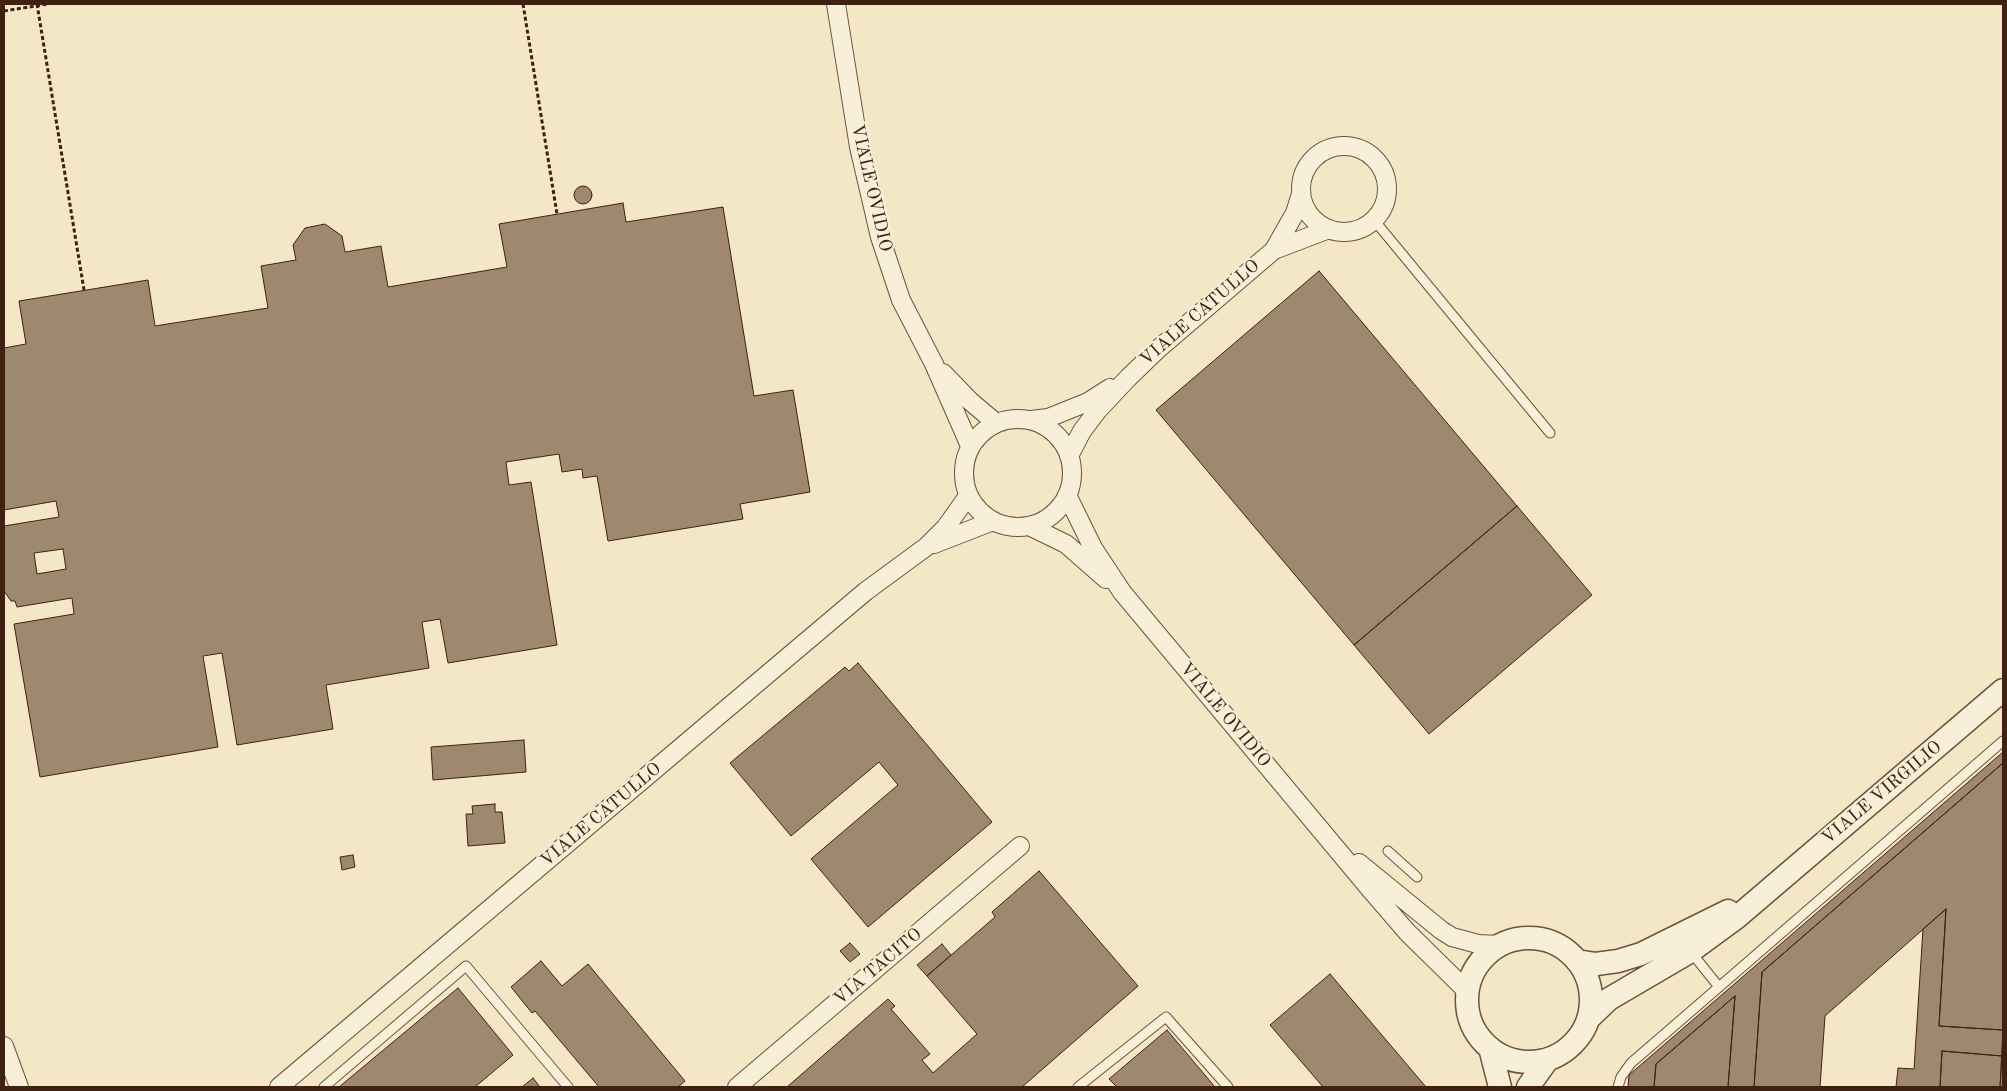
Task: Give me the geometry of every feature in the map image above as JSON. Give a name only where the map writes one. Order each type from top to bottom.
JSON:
[{"type":"street","name":"VIALE OVIDIO","points":[[836,4],[859,147],[880,237],[901,300],[934,364],[970,446]]},
{"type":"street","name":"VIALE CATULLO","points":[[1069,456],[1082,431],[1098,410],[1128,378],[1157,350],[1274,250],[1295,213],[1301,194],[1304,172],[1317,155],[1337,146],[1359,148],[1377,160],[1387,180],[1386,202],[1374,220],[1358,230],[1338,232],[1329,230],[1274,250]]},
{"type":"street","points":[[1301,194],[1304,206],[1310,216],[1329,230]]},
{"type":"street","name":"VIALE OVIDIO","points":[[934,364],[970,401],[996,423]]},
{"type":"street","name":"VIALE CATULLO","points":[[1030,420],[1048,418],[1088,402],[1128,378]]},
{"type":"street","points":[[1013,418],[1030,420],[1043,425],[1055,433],[1064,444],[1072,470],[1071,483],[1067,495],[1058,510],[1045,520],[1029,526],[1010,527],[993,521],[978,510],[968,496],[964,479],[964,462],[970,446],[981,432],[996,423],[1013,418]]},
{"type":"street","name":"VIALE OVIDIO","points":[[1067,495],[1093,548],[1122,592],[1407,932],[1467,992]]},
{"type":"street","name":"VIALE CATULLO","points":[[279,1087],[866,591],[926,547],[946,528],[968,496]]},
{"type":"street","name":"VIALE CATULLO","points":[[926,547],[993,521]]},
{"type":"street","name":"VIALE OVIDIO","points":[[1029,526],[1066,544],[1122,592]]},
{"type":"street","name":"VIALE VIRGILIO","points":[[1588,1019],[1619,992],[1691,952],[1736,918],[1760,895],[2003,690]]},
{"type":"street","name":"VIALE OVIDIO","points":[[1328,837],[1452,937],[1478,944],[1500,945]]},
{"type":"street","name":"VIA TACITO","points":[[736,1087],[1020,846]]},
{"type":"street","name":"VIALE VIRGILIO","points":[[1577,961],[1596,964],[1618,961],[1641,954],[1760,895]]},
{"type":"street","points":[[1520,938],[1540,939],[1554,943],[1567,950],[1577,961],[1583,969],[1590,989],[1591,999],[1588,1019],[1582,1032],[1573,1044],[1561,1053],[1548,1059],[1533,1062],[1518,1061],[1503,1056],[1490,1048],[1479,1037],[1471,1023],[1467,992],[1471,977],[1478,964],[1488,953],[1500,945],[1520,938]]},
{"type":"street","points":[[4,1046],[19,1087]]},
{"type":"street","points":[[1490,1048],[1500,1087]]},
{"type":"street","points":[[1528,1087],[1548,1059]]},
{"type":"lane","points":[[1374,220],[1550,433]]},
{"type":"lane","points":[[1618,1087],[1620,1077],[1631,1063],[2003,741]]},
{"type":"lane","points":[[1388,851],[1417,877]]},
{"type":"lane","points":[[1691,952],[1720,987]]},
{"type":"lane","points":[[324,1087],[466,966],[568,1087]]},
{"type":"lane","points":[[1078,1087],[1166,1017],[1228,1087]]},
{"type":"path","points":[[4,11],[48,4]]},
{"type":"path","points":[[524,4],[558,214]]},
{"type":"path","points":[[37,5],[84,290]]},
{"type":"building","points":[[583,186],[589,189],[592,195],[589,201],[583,204],[577,201],[574,195],[577,189]]},
{"type":"building","points":[[623,203],[626,222],[723,207],[754,396],[793,390],[810,492],[740,504],[743,519],[608,541],[597,476],[583,478],[582,469],[562,472],[559,454],[506,462],[509,485],[531,482],[557,645],[448,663],[440,619],[422,622],[429,668],[326,685],[333,729],[237,745],[222,653],[203,656],[218,747],[40,777],[14,624],[74,614],[72,598],[17,607],[15,601],[11,601],[4,591],[4,526],[59,517],[56,501],[4,510],[4,348],[26,344],[19,301],[148,280],[155,326],[268,308],[261,266],[296,260],[293,245],[305,228],[325,224],[342,236],[345,252],[381,246],[388,287],[507,267],[499,224]],"holes":[[[63,549],[66,569],[37,574],[34,553]]]},
{"type":"building","points":[[1319,271],[1517,506],[1354,645],[1156,410]]},
{"type":"building","points":[[1517,506],[1592,595],[1429,734],[1354,645]]},
{"type":"building","points":[[858,663],[992,822],[868,927],[811,859],[898,785],[879,762],[791,836],[730,763],[845,667],[849,671]]},
{"type":"building","points":[[524,740],[526,772],[433,780],[431,747]]},
{"type":"building","points":[[2003,752],[2003,763],[1762,972],[1754,1087],[1728,1087],[1735,996],[1656,1064],[1654,1087],[1628,1087],[1629,1075]]},
{"type":"building","points":[[2003,763],[2003,1030],[1939,1026],[1946,909],[1825,1016],[1820,1087],[1754,1087],[1762,972]]},
{"type":"building","points":[[495,804],[495,812],[502,812],[505,843],[468,846],[466,814],[473,814],[472,806]]},
{"type":"building","points":[[353,855],[355,867],[342,870],[340,857]]},
{"type":"building","points":[[1039,871],[1138,986],[1022,1087],[787,1087],[888,999],[895,1006],[891,1009],[930,1054],[922,1060],[933,1073],[977,1034],[927,976],[995,917],[992,912]]},
{"type":"building","points":[[1946,909],[1939,1026],[2003,1030],[2002,1056],[1942,1051],[1940,1087],[1896,1087],[1898,1068],[1914,1069],[1923,929]]},
{"type":"building","points":[[850,943],[860,954],[850,962],[840,951]]},
{"type":"building","points":[[942,944],[951,955],[927,976],[917,965]]},
{"type":"building","points":[[541,961],[562,986],[588,964],[685,1081],[678,1087],[599,1087],[535,1011],[532,1013],[511,987]]},
{"type":"building","points":[[1330,974],[1426,1087],[1323,1087],[1270,1025]]},
{"type":"building","points":[[458,988],[513,1055],[475,1087],[339,1087]]},
{"type":"building","points":[[1735,996],[1728,1087],[1654,1087],[1656,1064]]},
{"type":"building","points":[[1167,1030],[1215,1087],[1117,1087],[1109,1079]]},
{"type":"building","points":[[2003,1030],[2003,1087],[2000,1087]]},
{"type":"building","points":[[1942,1051],[2002,1056],[2000,1087],[1940,1087]]},
{"type":"building","points":[[533,1078],[540,1087],[522,1087]]}]
